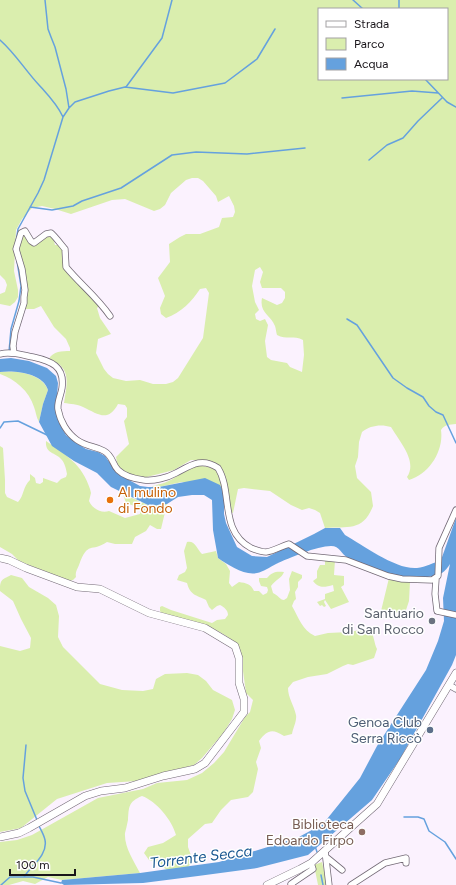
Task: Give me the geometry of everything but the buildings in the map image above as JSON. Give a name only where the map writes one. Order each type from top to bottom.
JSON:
[{"type":"main road","points":[[0,558],[9,560],[76,587],[100,590],[148,614],[205,628],[235,646],[239,658],[239,683],[245,707],[239,720],[216,746],[205,763],[195,769],[163,776],[125,788],[101,791],[85,796],[19,833],[0,837]]},
{"type":"main road","points":[[267,885],[300,870],[325,853],[376,804],[456,673]]},
{"type":"street","points":[[11,353],[16,325],[24,303],[25,290],[22,269],[16,249],[21,233],[25,230],[31,241],[34,243],[46,234],[53,234],[65,249],[66,267],[80,283],[102,303],[110,316]]},
{"type":"street","points":[[0,354],[11,353],[48,360],[57,367],[62,378],[62,388],[58,409],[61,420],[66,429],[83,444],[102,450],[109,454],[119,471],[134,478],[150,480],[168,476],[193,464],[199,463],[214,465],[220,471],[226,493],[226,506],[235,531],[243,543],[258,551],[264,552],[274,550],[287,544],[292,544],[307,556],[346,560],[388,576],[402,579],[432,580],[437,577]]},
{"type":"street","points":[[456,510],[439,548],[436,594],[437,611],[456,615]]},
{"type":"street","points":[[449,685],[456,690]]},
{"type":"street","points":[[325,853],[342,870]]},
{"type":"street","points":[[325,853],[329,885]]},
{"type":"street","points":[[351,885],[385,863],[406,858],[406,863]]},
{"type":"street","points":[[292,885],[291,884],[313,869],[311,863]]},
{"type":"green space","points":[[0,0],[456,0],[456,424],[447,425],[441,430],[440,446],[434,461],[423,473],[409,480],[407,477],[410,471],[409,458],[391,427],[376,426],[362,432],[355,466],[357,478],[371,492],[373,506],[365,520],[359,524],[348,527],[325,528],[320,513],[315,510],[309,508],[302,510],[291,505],[270,491],[244,488],[238,489],[233,513],[230,512],[221,469],[218,465],[205,460],[191,460],[174,470],[143,478],[127,473],[119,468],[116,457],[129,444],[124,421],[127,417],[127,408],[125,405],[118,404],[110,413],[102,415],[78,405],[64,403],[67,382],[65,371],[56,362],[49,359],[55,353],[70,351],[70,348],[66,339],[54,327],[41,306],[34,309],[23,309],[25,302],[17,250],[24,232],[31,242],[48,234],[53,237],[55,245],[60,245],[63,248],[63,263],[101,304],[97,308],[100,318],[111,334],[98,339],[96,353],[108,374],[113,378],[126,381],[140,380],[153,384],[166,384],[173,382],[178,378],[203,338],[209,293],[206,288],[200,289],[186,306],[177,313],[166,318],[161,314],[160,308],[165,296],[158,278],[170,262],[169,244],[186,234],[200,234],[219,227],[222,218],[233,217],[235,212],[234,206],[229,196],[218,202],[216,196],[203,181],[198,178],[192,178],[186,180],[171,193],[165,205],[154,211],[125,199],[112,200],[71,214],[42,206],[32,208],[22,219],[16,230],[14,271],[18,297],[10,306],[0,304],[0,294],[5,292],[7,285],[5,280],[0,275]],"holes":[[[260,267],[263,272],[260,282],[262,288],[281,288],[285,292],[285,298],[282,303],[277,305],[262,298],[262,307],[273,322],[277,335],[303,340],[304,355],[302,372],[290,367],[287,363],[271,360],[267,357],[265,341],[268,325],[265,319],[260,321],[256,319],[255,314],[259,310],[255,302],[252,286],[255,270]]]},
{"type":"green space","points":[[0,372],[20,372],[34,376],[45,384],[48,390],[39,422],[29,396],[21,386],[6,376],[0,374]]},
{"type":"green space","points":[[46,441],[72,461],[83,473],[91,493],[89,501],[90,504],[100,511],[109,511],[125,518],[140,514],[140,508],[126,503],[123,494],[150,506],[167,504],[161,529],[157,529],[150,525],[146,531],[135,537],[132,544],[115,544],[107,542],[97,547],[90,548],[82,557],[76,571],[76,577],[69,581],[19,561],[12,554],[0,547],[0,446],[3,448],[5,493],[7,497],[18,502],[30,480],[30,474],[35,478],[36,483],[40,484],[43,482],[43,478],[57,483],[66,477],[67,474],[63,462],[59,457],[49,451]]},
{"type":"green space","points":[[196,465],[214,468],[218,472],[224,493],[182,482],[152,487],[176,477]]},
{"type":"green space","points":[[187,542],[192,542],[202,554],[216,551],[218,558],[226,564],[230,571],[229,583],[232,587],[239,582],[248,584],[254,591],[259,591],[263,595],[267,593],[268,590],[267,587],[261,586],[259,578],[267,578],[272,573],[276,572],[284,572],[282,576],[271,586],[273,593],[284,600],[287,598],[290,590],[289,579],[292,571],[302,575],[295,592],[296,599],[292,606],[304,627],[315,636],[328,633],[370,629],[377,649],[374,658],[353,665],[348,664],[327,674],[308,677],[293,682],[288,688],[296,715],[292,734],[284,736],[270,731],[262,737],[259,741],[261,748],[256,762],[258,769],[253,792],[248,797],[231,800],[221,810],[212,823],[205,824],[188,839],[188,847],[193,861],[188,867],[167,870],[156,862],[149,860],[144,853],[148,847],[163,843],[176,835],[171,823],[163,812],[153,802],[142,796],[134,800],[130,805],[125,833],[128,849],[140,873],[62,880],[48,877],[35,884],[23,881],[9,885],[0,885],[0,842],[17,840],[32,835],[98,798],[143,789],[157,783],[187,780],[202,773],[224,752],[245,717],[250,712],[253,700],[246,693],[240,649],[233,641],[225,635],[204,625],[161,613],[160,611],[160,607],[162,606],[212,623],[217,620],[225,619],[228,615],[226,609],[220,605],[212,610],[206,600],[196,596],[190,590],[187,583],[177,580],[179,575],[185,572],[187,568],[184,551]]},
{"type":"green space","points":[[325,559],[335,560],[334,575],[344,576],[344,585],[341,587],[349,602],[331,609],[325,600],[324,602],[326,606],[324,607],[322,605],[320,606],[317,602],[325,599],[325,594],[334,591],[333,585],[325,587],[320,586],[315,584],[313,581],[317,578],[317,571],[320,565],[325,565]]},
{"type":"green space","points":[[11,575],[22,578],[29,587],[48,598],[56,605],[59,616],[58,637],[63,647],[100,684],[122,690],[143,691],[153,689],[156,679],[165,674],[187,673],[198,675],[206,681],[213,690],[232,700],[235,710],[232,719],[224,732],[202,758],[194,765],[137,781],[107,783],[57,799],[21,828],[0,832],[0,646],[20,651],[30,648],[31,638],[13,601],[0,591],[2,581]]},
{"type":"green space","points":[[389,578],[410,582],[409,601],[406,610],[402,613],[381,611]]},
{"type":"green space","points":[[322,862],[327,885],[318,885],[314,865]]},
{"type":"water","points":[[11,358],[29,361],[47,368],[56,376],[58,383],[56,411],[66,435],[86,449],[98,452],[105,456],[118,474],[140,486],[148,487],[159,487],[205,478],[220,485],[224,493],[224,514],[226,523],[237,547],[252,556],[267,557],[325,528],[340,528],[345,535],[390,561],[409,568],[417,568],[441,560],[456,518],[456,655],[452,665],[400,759],[372,800],[308,855],[257,868],[143,883],[64,885],[61,883],[62,880],[140,873],[219,862],[297,838],[323,824],[360,778],[377,746],[426,670],[438,641],[444,621],[443,598],[450,564],[442,573],[432,576],[408,577],[381,571],[357,563],[348,558],[336,547],[331,546],[318,548],[303,553],[276,564],[264,571],[252,574],[237,569],[218,558],[213,530],[212,500],[204,495],[192,495],[178,497],[167,504],[150,506],[111,487],[97,473],[74,461],[52,446],[39,422],[48,390],[45,384],[35,376],[20,372],[0,372],[0,359]]},
{"type":"waterway","points":[[45,0],[48,29],[55,47],[66,89],[69,108]]},
{"type":"waterway","points":[[126,87],[162,38],[172,0]]},
{"type":"waterway","points":[[353,0],[362,8]]},
{"type":"waterway","points":[[399,0],[399,8]]},
{"type":"waterway","points":[[16,242],[18,229],[44,180],[63,117],[75,102],[125,87],[173,93],[225,83],[257,59],[275,29]]},
{"type":"waterway","points":[[0,40],[52,100],[63,117]]},
{"type":"waterway","points":[[426,80],[447,102],[456,107]]},
{"type":"waterway","points":[[342,98],[412,91],[438,93]]},
{"type":"waterway","points":[[369,160],[387,145],[403,138],[442,98]]},
{"type":"waterway","points":[[30,207],[52,210],[73,206],[82,201],[121,188],[172,155],[196,152],[247,154],[305,148]]},
{"type":"waterway","points":[[9,352],[11,329],[19,301],[21,286],[17,261]]},
{"type":"waterway","points":[[347,319],[357,325],[393,378],[423,397],[429,406],[436,412],[443,415],[456,443]]},
{"type":"waterway","points":[[0,428],[4,422],[18,421],[47,435]]},
{"type":"waterway","points":[[26,745],[23,778],[25,791],[37,820]]},
{"type":"waterway","points":[[404,817],[418,817],[424,819],[429,831],[445,842],[456,859]]},
{"type":"waterway","points":[[24,877],[44,851],[45,840],[39,826]]},
{"type":"waterway","points":[[315,846],[317,852]]},
{"type":"waterway","points":[[321,875],[323,885]]},
{"type":"waterway","name":"Torrente Secca","points":[[1,885],[10,877],[33,877],[61,883]]},
{"type":"place","name":"Al mulino di Fondo","points":[[110,500]]},
{"type":"place","name":"Santuario di San Rocco","points":[[432,621]]},
{"type":"place","name":"Genoa Club Serra Riccò","points":[[430,730]]},
{"type":"place","name":"Biblioteca Edoardo Firpo","points":[[362,832]]}]
